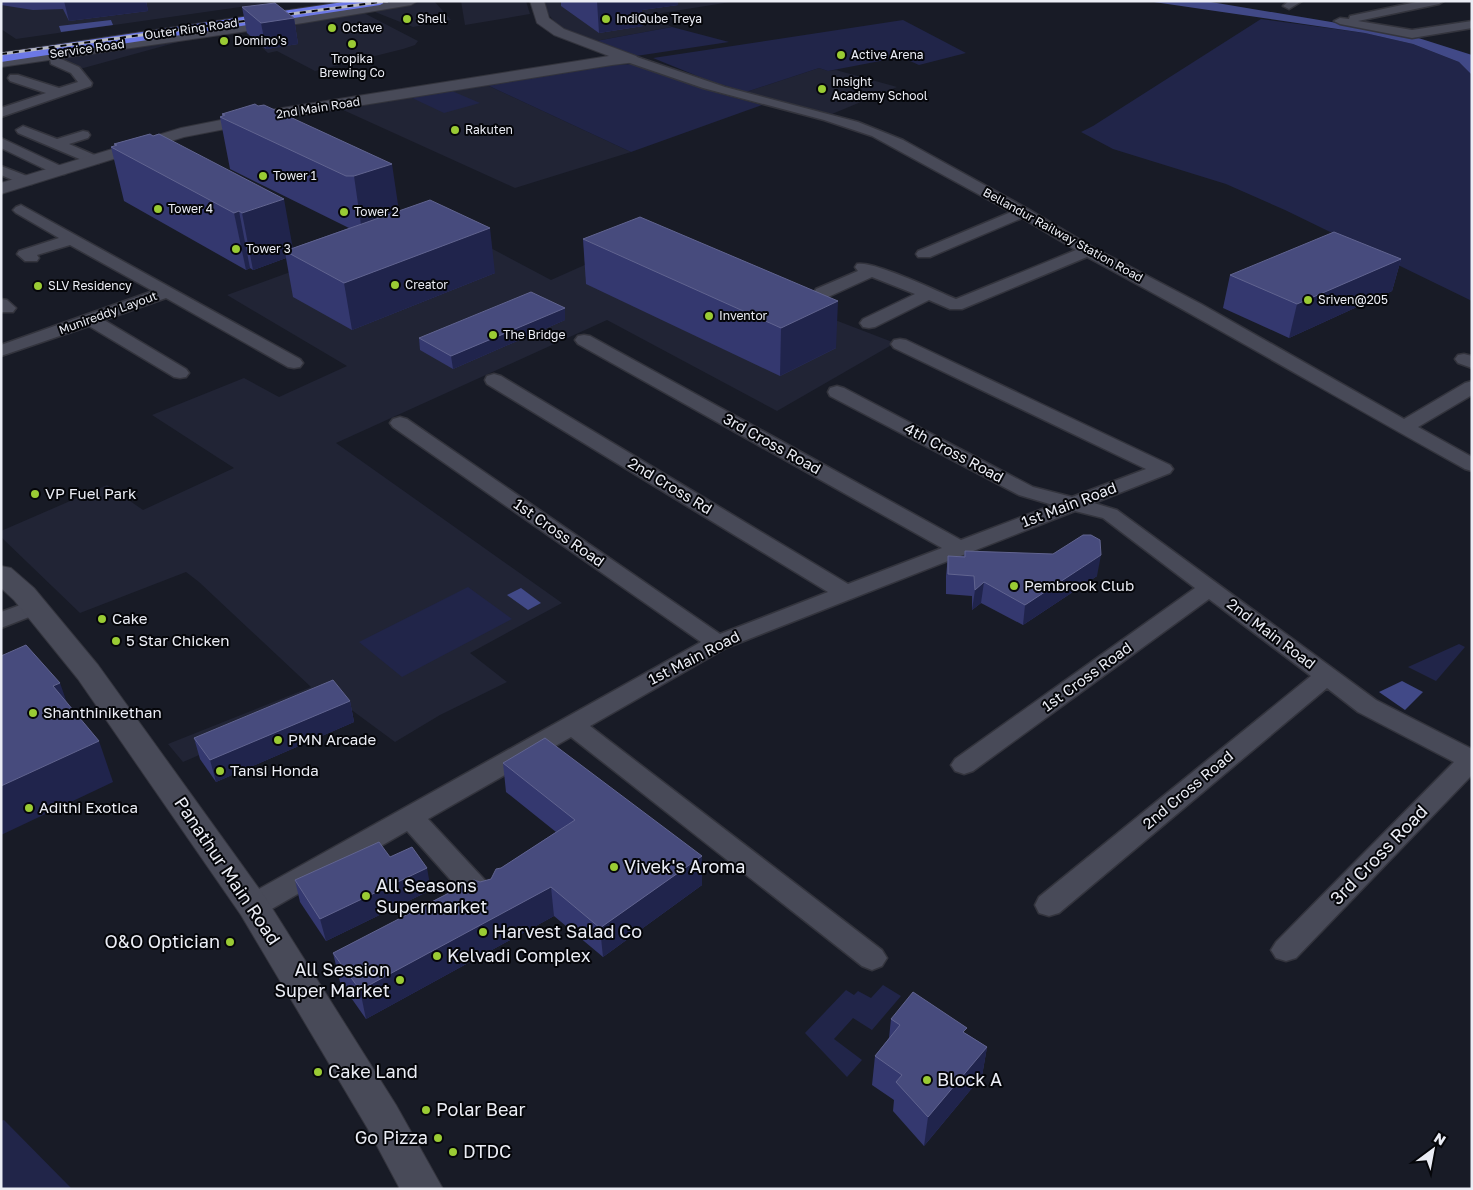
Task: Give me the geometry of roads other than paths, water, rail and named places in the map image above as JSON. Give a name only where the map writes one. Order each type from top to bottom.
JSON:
[{"type":"highway","name":"Outer Ring Road","points":[[1,58],[85,40],[337,1]]},
{"type":"highway","name":"Outer Ring Road","points":[[7,45],[85,40],[380,1]]},
{"type":"highway","points":[[1,52],[85,40]]},
{"type":"street","name":"Service Road","points":[[1,62],[55,54],[85,40],[300,1]]},
{"type":"street","name":"Service Road","points":[[85,40],[302,19],[411,1]]},
{"type":"street","points":[[537,1],[542,20],[559,32],[631,59]]},
{"type":"street","points":[[1439,1],[1340,20],[1412,34],[1472,24]]},
{"type":"street","points":[[1,113],[86,83],[75,70],[55,61],[55,54]]},
{"type":"street","name":"2nd Main Road","points":[[1,190],[181,133],[276,114],[612,60],[631,59]]},
{"type":"street","name":"Bellandur Railway Station Road","points":[[631,59],[704,84],[868,129],[906,147],[917,156],[1023,212],[1088,251],[1196,308],[1296,367],[1472,465]]},
{"type":"street","points":[[14,78],[57,92]]},
{"type":"street","points":[[23,130],[94,160]]},
{"type":"street","points":[[56,144],[82,135]]},
{"type":"street","points":[[1,142],[60,170]]},
{"type":"street","points":[[1,170],[27,181]]},
{"type":"street","name":"Munireddy Layout","points":[[21,210],[168,292]]},
{"type":"street","points":[[924,254],[1023,212]]},
{"type":"street","points":[[31,258],[25,254],[72,238]]},
{"type":"street","points":[[822,293],[868,268],[956,305],[1088,251]]},
{"type":"street","points":[[168,292],[294,363]]},
{"type":"street","name":"Munireddy Layout","points":[[1,351],[168,292]]},
{"type":"street","points":[[869,322],[928,294]]},
{"type":"street","points":[[90,320],[180,373]]},
{"type":"street","name":"3rd Cross Road","points":[[584,340],[960,548]]},
{"type":"street","name":"1st Main Road","points":[[253,906],[718,643],[1163,468],[900,344]]},
{"type":"street","name":"2nd Cross Rd","points":[[494,380],[846,593]]},
{"type":"street","points":[[1404,427],[1472,386]]},
{"type":"street","name":"4th Cross Road","points":[[837,392],[1026,490],[1075,503]]},
{"type":"street","name":"1st Cross Road","points":[[400,423],[718,643]]},
{"type":"street","name":"2nd Main Road","points":[[1075,503],[1110,514],[1367,706],[1472,760]]},
{"type":"street","name":"Panathur Main Road","points":[[1,574],[34,607],[98,687],[253,906],[382,1117],[422,1189]]},
{"type":"street","name":"1st Cross Road","points":[[964,765],[1209,588]]},
{"type":"street","points":[[1,621],[34,607]]},
{"type":"street","name":"2nd Cross Road","points":[[1049,905],[1326,676]]},
{"type":"street","points":[[572,725],[872,958]]},
{"type":"street","name":"3rd Cross Road","points":[[1286,950],[1472,760]]},
{"type":"street","points":[[410,817],[484,898]]},
{"type":"railway","points":[[276,16],[387,1]]},
{"type":"railway","points":[[1,54],[259,19]]},
{"type":"place","name":"Shell","points":[[407,19]]},
{"type":"place","name":"IndiQube Treya","points":[[606,19]]},
{"type":"place","name":"Octave","points":[[332,28]]},
{"type":"place","name":"Domino's","points":[[224,41]]},
{"type":"place","name":"Tropika Brewing Co","points":[[352,44]]},
{"type":"place","name":"Active Arena","points":[[841,55]]},
{"type":"place","name":"Insight Academy School","points":[[822,89]]},
{"type":"place","name":"Rakuten","points":[[455,130]]},
{"type":"place","name":"Tower 1","points":[[263,176]]},
{"type":"place","name":"Tower 4","points":[[158,209]]},
{"type":"place","name":"Tower 2","points":[[344,212]]},
{"type":"place","name":"Tower 3","points":[[236,249]]},
{"type":"place","name":"Creator","points":[[395,285]]},
{"type":"place","name":"SLV Residency","points":[[38,286]]},
{"type":"place","name":"Sriven@205","points":[[1308,300]]},
{"type":"place","name":"Inventor","points":[[709,316]]},
{"type":"place","name":"The Bridge","points":[[493,335]]},
{"type":"place","name":"VP Fuel Park","points":[[35,494]]},
{"type":"place","name":"Pembrook Club","points":[[1014,586]]},
{"type":"place","name":"Cake","points":[[102,619]]},
{"type":"place","name":"5 Star Chicken","points":[[116,641]]},
{"type":"place","name":"Shanthinikethan","points":[[33,713]]},
{"type":"place","name":"PMN Arcade","points":[[278,740]]},
{"type":"place","name":"Tansi Honda","points":[[220,771]]},
{"type":"place","name":"Adithi Exotica","points":[[29,808]]},
{"type":"place","name":"Vivek's Aroma","points":[[614,867]]},
{"type":"place","name":"All Seasons Supermarket","points":[[366,896]]},
{"type":"place","name":"Harvest Salad Co","points":[[483,932]]},
{"type":"place","name":"O&O Optician","points":[[230,942]]},
{"type":"place","name":"Kelvadi Complex","points":[[437,956]]},
{"type":"place","name":"All Session Super Market","points":[[400,980]]},
{"type":"place","name":"Cake Land","points":[[318,1072]]},
{"type":"place","name":"Block A","points":[[927,1080]]},
{"type":"place","name":"Polar Bear","points":[[426,1110]]},
{"type":"place","name":"Go Pizza","points":[[438,1138]]},
{"type":"place","name":"DTDC","points":[[453,1152]]}]
